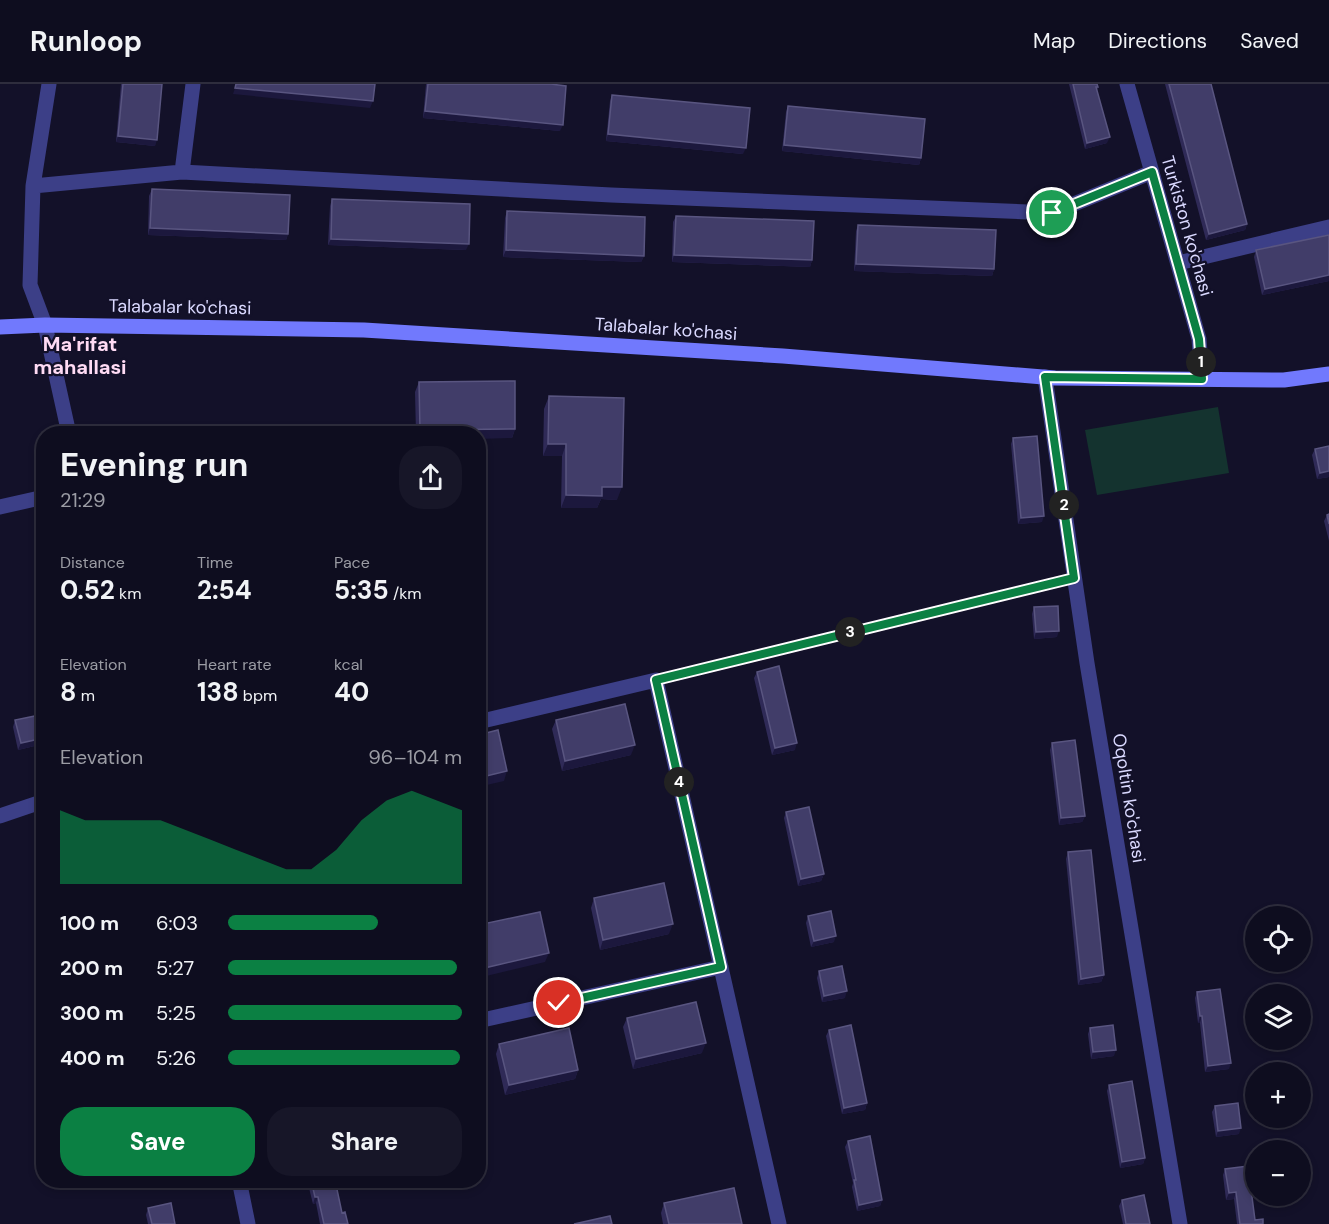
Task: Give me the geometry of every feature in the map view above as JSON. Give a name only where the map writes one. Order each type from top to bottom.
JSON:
[{"type":"street","points":[[49,84],[33,186],[30,285],[45,325],[67,426]]},
{"type":"street","points":[[182,172],[193,84]]},
{"type":"street","name":"Turkiston ko'chasi","points":[[1127,84],[1199,339],[1202,379]]},
{"type":"street","points":[[33,186],[182,172],[611,195],[1052,213],[1152,172]]},
{"type":"street","points":[[1178,263],[1329,227]]},
{"type":"street","name":"Talabalar ko'chasi","points":[[0,327],[45,325],[364,330],[783,356],[1045,377],[1284,380],[1329,374]]},
{"type":"street","name":"Oqoltin ko'chasi","points":[[1045,377],[1074,578],[1180,1224]]},
{"type":"street","points":[[0,507],[36,499]]},
{"type":"street","points":[[486,720],[656,680],[779,1224]]},
{"type":"street","points":[[0,816],[36,804]]},
{"type":"street","points":[[486,1019],[721,967]]},
{"type":"street","points":[[241,1188],[249,1224]]},
{"type":"lane","points":[[656,680],[1074,578]]},
{"type":"green space","points":[[1218,407],[1229,473],[1097,495],[1085,430]]},
{"type":"building","points":[[123,84],[162,84],[157,140],[118,136]]},
{"type":"building","points":[[236,84],[375,84],[373,101],[235,88]]},
{"type":"building","points":[[428,84],[566,86],[563,125],[425,111]]},
{"type":"building","points":[[1073,84],[1097,84],[1110,137],[1087,143]]},
{"type":"building","points":[[1169,84],[1211,84],[1247,224],[1209,234]]},
{"type":"building","points":[[612,95],[750,108],[746,148],[608,134]]},
{"type":"building","points":[[788,106],[925,119],[921,158],[784,145]]},
{"type":"building","points":[[152,189],[290,195],[288,234],[150,228]]},
{"type":"building","points":[[332,199],[470,204],[469,244],[331,239]]},
{"type":"building","points":[[507,211],[645,217],[644,256],[506,250]]},
{"type":"building","points":[[676,216],[814,221],[812,260],[674,255]]},
{"type":"building","points":[[858,225],[996,230],[994,269],[856,264]]},
{"type":"building","points":[[1329,235],[1329,275],[1265,289],[1256,250]]},
{"type":"building","points":[[515,381],[515,429],[486,429],[486,426],[420,426],[419,382]]},
{"type":"building","points":[[549,396],[624,398],[622,487],[602,487],[602,496],[566,495],[566,444],[548,444]]},
{"type":"building","points":[[1037,436],[1044,516],[1021,518],[1013,438]]},
{"type":"building","points":[[1329,446],[1329,471],[1320,473],[1315,449]]},
{"type":"building","points":[[1058,606],[1059,631],[1036,632],[1034,607]]},
{"type":"building","points":[[779,666],[797,743],[775,748],[757,672]]},
{"type":"building","points":[[625,704],[635,745],[565,761],[556,720]]},
{"type":"building","points":[[36,716],[36,740],[21,743],[15,720]]},
{"type":"building","points":[[498,730],[507,771],[486,776],[486,733]]},
{"type":"building","points":[[1075,740],[1085,816],[1061,818],[1052,743]]},
{"type":"building","points":[[809,807],[824,874],[801,879],[786,812]]},
{"type":"building","points":[[1091,850],[1104,975],[1081,979],[1068,852]]},
{"type":"building","points":[[664,883],[673,924],[603,940],[594,898]]},
{"type":"building","points":[[831,911],[836,936],[814,941],[808,916]]},
{"type":"building","points":[[540,912],[549,953],[486,968],[486,923]]},
{"type":"building","points":[[842,966],[847,991],[824,996],[819,971]]},
{"type":"building","points":[[1220,989],[1231,1063],[1208,1066],[1197,992]]},
{"type":"building","points":[[696,1002],[706,1043],[636,1059],[627,1018]]},
{"type":"building","points":[[851,1025],[867,1103],[844,1108],[829,1030]]},
{"type":"building","points":[[1113,1025],[1116,1050],[1093,1052],[1090,1028]]},
{"type":"building","points":[[569,1028],[578,1070],[509,1085],[499,1044]]},
{"type":"building","points":[[1132,1081],[1145,1158],[1122,1162],[1109,1085]]},
{"type":"building","points":[[1238,1103],[1241,1128],[1218,1131],[1215,1106]]},
{"type":"building","points":[[870,1136],[882,1200],[859,1205],[848,1141]]},
{"type":"building","points":[[1245,1166],[1245,1206],[1253,1206],[1255,1220],[1263,1219],[1263,1224],[1240,1224],[1236,1192],[1229,1193],[1225,1169]]},
{"type":"building","points":[[313,1188],[337,1188],[342,1213],[345,1212],[348,1224],[324,1224],[318,1197],[315,1197]]},
{"type":"building","points":[[734,1188],[742,1224],[669,1224],[664,1203]]},
{"type":"building","points":[[1144,1195],[1150,1224],[1126,1224],[1122,1200]]},
{"type":"building","points":[[171,1203],[175,1224],[152,1224],[148,1208]]},
{"type":"building","points":[[610,1216],[612,1224],[574,1224]]},
{"type":"district","name":"Ma'rifat mahallasi","points":[[80,356]]},
{"type":"route","points":[[559,1003],[721,967],[656,680],[1074,578],[1045,377],[1202,379],[1199,339],[1152,172],[1052,213]]}]
